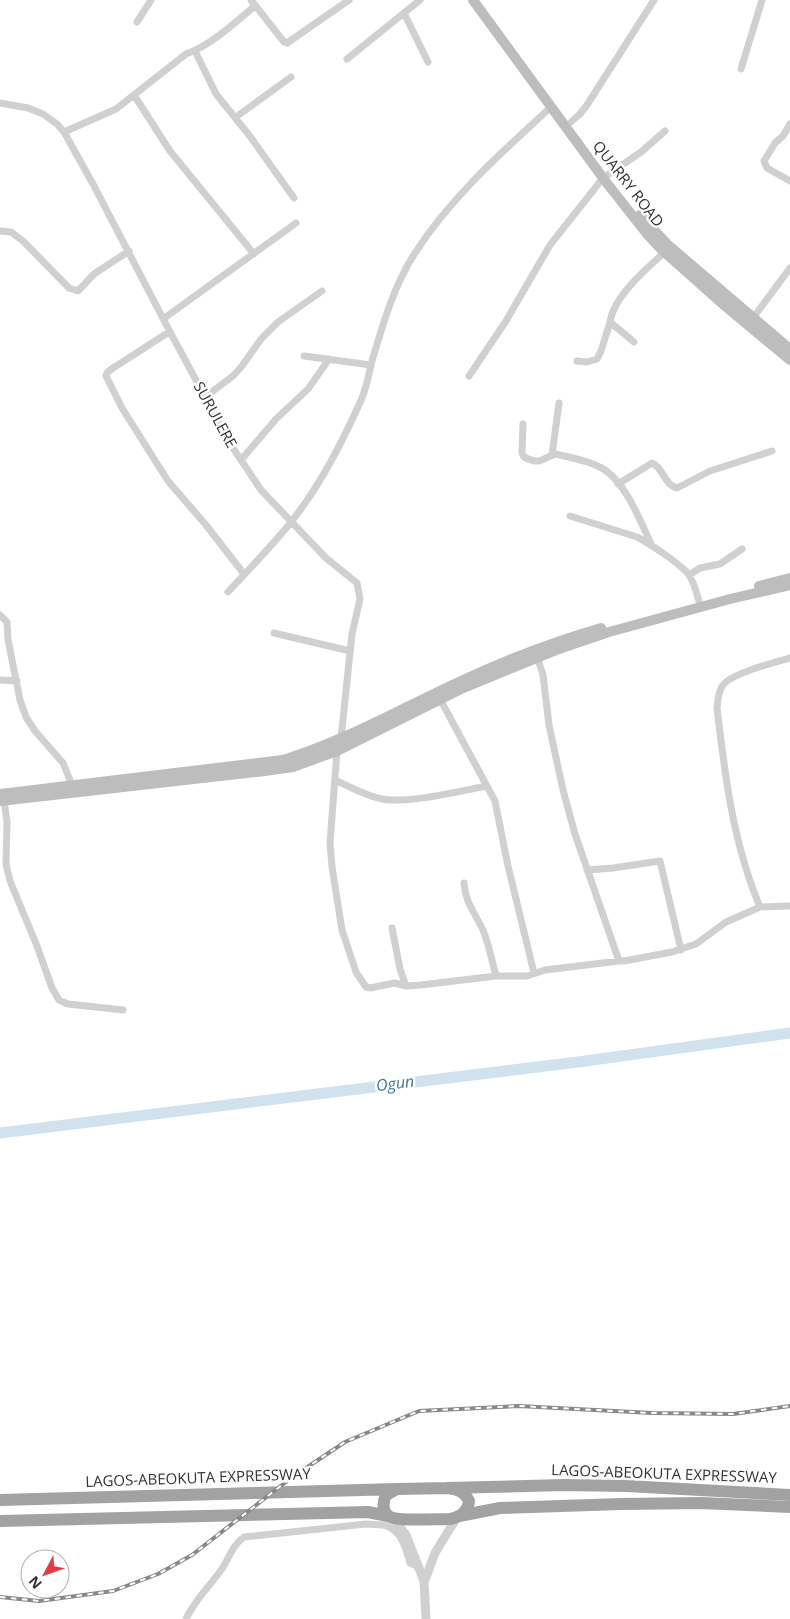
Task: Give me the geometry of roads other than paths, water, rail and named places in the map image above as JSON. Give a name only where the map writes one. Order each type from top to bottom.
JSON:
[{"type":"highway","name":"LAGOS-ABEOKUTA EXPRESSWAY","points":[[0,1500],[564,1485],[627,1486],[790,1495]]},
{"type":"highway","points":[[447,1488],[462,1492],[468,1501],[466,1510],[458,1517]]},
{"type":"highway","points":[[391,1517],[383,1506],[384,1500],[386,1495],[397,1489]]},
{"type":"highway","name":"LAGOS-ABEOKUTA EXPRESSWAY","points":[[391,1517],[450,1519],[500,1508],[621,1504],[701,1503],[790,1507]]},
{"type":"highway","points":[[0,1521],[368,1512],[391,1517]]},
{"type":"main road","name":"QUARRY ROAD","points":[[473,0],[551,107],[645,221],[661,238],[790,349]]},
{"type":"main road","name":"QUARRY ROAD","points":[[481,0],[570,122],[646,234],[790,360]]},
{"type":"main road","points":[[1,798],[72,785],[283,760],[310,752],[462,681],[557,642],[699,601],[790,578]]},
{"type":"main road","points":[[1,798],[294,767],[337,751],[463,688],[537,657],[617,630],[730,599],[790,585]]},
{"type":"street","points":[[137,22],[151,0]]},
{"type":"street","points":[[64,132],[116,109],[186,54],[195,51],[210,41],[253,3],[286,43],[349,0]]},
{"type":"street","points":[[347,59],[420,0]]},
{"type":"street","points":[[570,122],[580,114],[587,104],[654,0]]},
{"type":"street","points":[[741,69],[762,0]]},
{"type":"street","points":[[404,13],[428,62]]},
{"type":"street","points":[[195,51],[216,94],[236,117],[294,198]]},
{"type":"street","points":[[236,117],[291,77]]},
{"type":"street","points":[[134,95],[170,151],[254,254]]},
{"type":"street","name":"SURULERE","points":[[0,103],[28,108],[43,114],[57,124],[64,132],[129,252],[169,332],[260,490],[326,558],[357,583],[360,599],[350,651],[341,738],[337,751],[330,843],[332,867],[342,930],[356,972],[363,985],[370,988],[395,983],[406,986]]},
{"type":"street","points":[[228,592],[291,522],[321,479],[337,451],[363,396],[383,323],[404,271],[415,252],[469,185],[551,107]]},
{"type":"street","points":[[790,124],[764,162],[767,168],[790,181]]},
{"type":"street","points":[[469,376],[506,321],[529,278],[550,245],[606,176],[641,152],[665,131]]},
{"type":"street","points":[[163,319],[296,223]]},
{"type":"street","points":[[0,231],[11,232],[23,241],[74,291],[78,291],[94,274],[129,252]]},
{"type":"street","points":[[577,361],[587,362],[597,359],[611,317],[618,304],[639,277],[665,252]]},
{"type":"street","points":[[753,318],[790,268]]},
{"type":"street","points":[[205,397],[233,376],[261,339],[273,327],[322,291]]},
{"type":"street","points":[[610,322],[634,342]]},
{"type":"street","points":[[169,332],[110,370],[106,376],[122,408],[168,481],[206,525],[244,574]]},
{"type":"street","points":[[304,356],[371,364]]},
{"type":"street","points":[[241,460],[276,419],[308,388],[329,359]]},
{"type":"street","points":[[552,455],[558,403]]},
{"type":"street","points":[[522,424],[522,453],[524,457],[543,461],[552,455],[564,456],[605,470],[618,484],[630,502],[652,546]]},
{"type":"street","points":[[618,484],[652,463],[658,466],[669,484],[673,488],[677,488],[710,471],[772,451]]},
{"type":"street","points":[[570,516],[637,536],[689,575],[699,601]]},
{"type":"street","points":[[689,575],[700,568],[720,564],[742,549]]},
{"type":"street","points":[[0,615],[7,622],[8,640],[20,700],[26,717],[35,731],[63,763],[72,785]]},
{"type":"street","points":[[274,633],[350,651]]},
{"type":"street","points":[[537,657],[543,675],[549,724],[563,790],[575,834],[619,961]]},
{"type":"street","points":[[760,907],[748,879],[730,808],[719,727],[718,696],[722,686],[727,681],[760,667],[790,658]]},
{"type":"street","points":[[0,680],[17,681]]},
{"type":"street","points":[[440,699],[487,786],[497,809],[508,866],[534,973]]},
{"type":"street","points":[[335,780],[384,800],[408,800],[487,786]]},
{"type":"street","points":[[1,798],[7,822],[6,864],[10,881],[52,988],[59,1000],[68,1004],[123,1010]]},
{"type":"street","points":[[587,870],[660,861],[681,950]]},
{"type":"street","points":[[464,883],[467,902],[482,929],[496,976]]},
{"type":"street","points":[[392,928],[400,969],[406,986],[496,976],[527,976],[545,970],[624,961],[681,950],[701,941],[726,922],[760,907],[790,906]]},
{"type":"street","points":[[391,1517],[406,1535],[424,1581],[426,1619]]},
{"type":"street","points":[[424,1581],[435,1553],[458,1517]]},
{"type":"street","points":[[186,1619],[200,1595],[222,1568],[232,1549],[244,1537],[366,1524],[387,1526],[398,1534],[404,1543],[410,1563],[419,1567]]},
{"type":"waterway","name":"Ogun","points":[[0,1133],[578,1062],[790,1033]]},
{"type":"railway","points":[[0,1597],[39,1601],[113,1591],[158,1574],[192,1555],[291,1478],[345,1442],[419,1411],[519,1406],[652,1413],[733,1414],[790,1406]]}]
